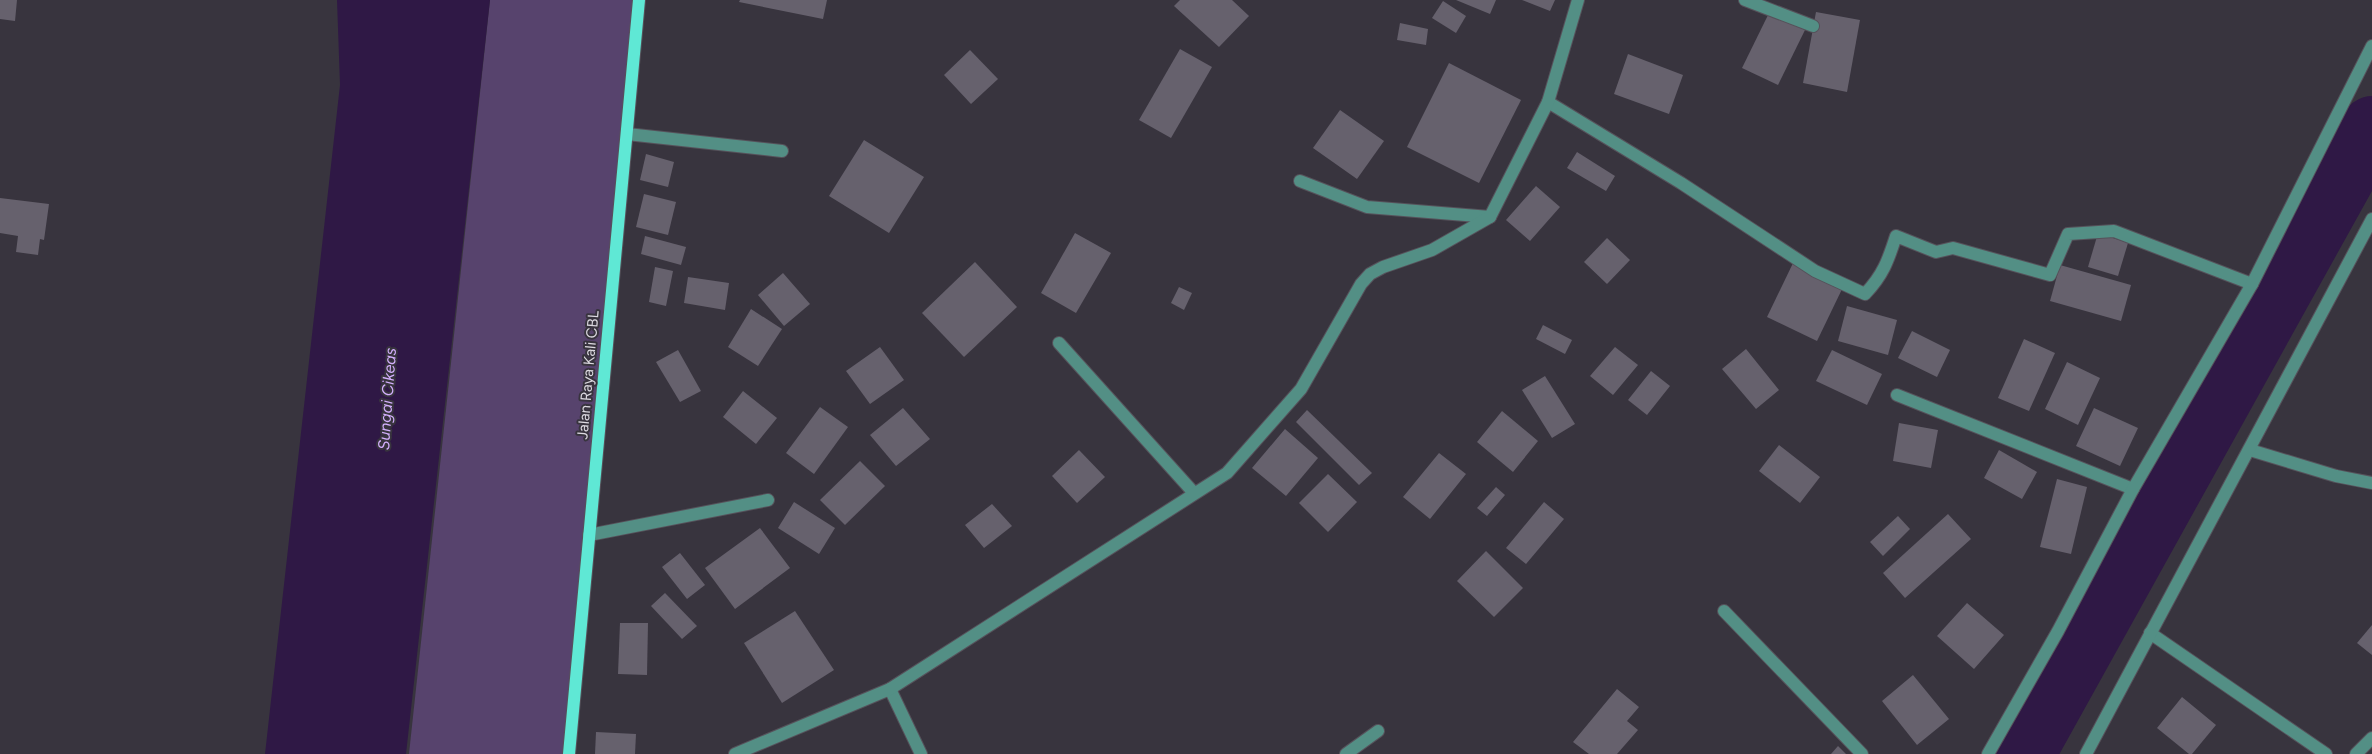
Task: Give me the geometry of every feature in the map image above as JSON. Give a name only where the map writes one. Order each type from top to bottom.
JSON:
[{"type":"main road","name":"Jalan Raya Kali CBL","points":[[568,754],[639,0]]},
{"type":"street","points":[[735,754],[890,689],[1227,473],[1301,389],[1361,284],[1370,274],[1383,267],[1432,250],[1490,217],[1548,102],[1578,0]]},
{"type":"street","points":[[1745,0],[1813,26]]},
{"type":"street","points":[[1989,754],[2058,631],[2133,489],[2252,284],[2372,46]]},
{"type":"street","points":[[1548,102],[1681,184],[1815,271],[1865,294],[1878,280],[1887,265],[1896,236],[1936,252],[1953,248],[2050,275],[2068,234],[2114,231],[2252,284]]},
{"type":"street","points":[[627,134],[782,151]]},
{"type":"street","points":[[1300,181],[1367,207],[1490,217]]},
{"type":"street","points":[[2086,754],[2372,219]]},
{"type":"street","points":[[1059,344],[1194,493]]},
{"type":"street","points":[[1897,395],[2133,489]]},
{"type":"street","points":[[2250,450],[2336,476],[2372,483]]},
{"type":"street","points":[[589,534],[768,500]]},
{"type":"street","points":[[1724,610],[1862,754]]},
{"type":"street","points":[[2150,634],[2326,754]]},
{"type":"street","points":[[890,689],[921,754]]},
{"type":"street","points":[[1346,754],[1378,732]]},
{"type":"street","points":[[2356,754],[2372,738]]},
{"type":"shaded area","points":[[490,0],[639,0],[569,754],[409,754]]},
{"type":"water","name":"Sungai Cikeas","points":[[337,0],[490,0],[406,754],[265,754],[340,85]]},
{"type":"building","points":[[0,0],[17,0],[15,21],[0,19]]},
{"type":"building","points":[[740,0],[827,0],[823,19],[739,2]]},
{"type":"building","points":[[1180,0],[1232,0],[1249,16],[1219,47],[1174,6]]},
{"type":"building","points":[[1456,0],[1496,0],[1490,14]]},
{"type":"building","points":[[1522,0],[1555,0],[1550,11]]},
{"type":"building","points":[[1443,1],[1466,16],[1456,33],[1432,18]]},
{"type":"building","points":[[1816,12],[1860,20],[1847,92],[1803,83]]},
{"type":"building","points":[[1769,13],[1805,30],[1778,85],[1742,68]]},
{"type":"building","points":[[1400,23],[1428,29],[1426,45],[1397,40]]},
{"type":"building","points":[[1180,49],[1212,67],[1171,138],[1139,120]]},
{"type":"building","points":[[970,50],[998,79],[971,104],[944,75]]},
{"type":"building","points":[[1628,54],[1683,75],[1669,114],[1614,94]]},
{"type":"building","points":[[1449,63],[1521,100],[1479,183],[1407,147]]},
{"type":"building","points":[[1340,110],[1384,141],[1357,179],[1313,148]]},
{"type":"building","points":[[864,140],[924,177],[889,233],[829,196]]},
{"type":"building","points":[[1577,152],[1615,176],[1606,191],[1567,168]]},
{"type":"building","points":[[646,154],[674,162],[668,187],[640,180]]},
{"type":"building","points":[[1536,186],[1560,207],[1530,241],[1506,220]]},
{"type":"building","points":[[644,194],[676,202],[668,235],[636,227]]},
{"type":"building","points":[[0,198],[49,204],[44,240],[40,239],[38,255],[16,252],[18,236],[0,233]]},
{"type":"building","points":[[1075,233],[1111,253],[1076,313],[1041,293]]},
{"type":"building","points":[[2098,233],[2128,243],[2118,276],[2088,267]]},
{"type":"building","points":[[645,236],[686,247],[681,265],[641,254]]},
{"type":"building","points":[[1607,238],[1630,260],[1607,284],[1584,262]]},
{"type":"building","points":[[1794,261],[1844,285],[1817,341],[1767,317]]},
{"type":"building","points":[[975,262],[1017,307],[964,357],[922,313]]},
{"type":"building","points":[[2060,265],[2131,285],[2121,321],[2050,301]]},
{"type":"building","points":[[655,267],[673,271],[666,306],[649,302]]},
{"type":"building","points":[[783,273],[810,304],[784,326],[758,295]]},
{"type":"building","points":[[688,277],[729,283],[725,310],[684,303]]},
{"type":"building","points":[[1179,287],[1192,293],[1184,310],[1171,303]]},
{"type":"building","points":[[1847,306],[1897,320],[1888,355],[1838,341]]},
{"type":"building","points":[[751,309],[782,329],[758,366],[728,347]]},
{"type":"building","points":[[1543,325],[1572,340],[1565,354],[1536,339]]},
{"type":"building","points":[[1912,331],[1950,350],[1937,377],[1898,358]]},
{"type":"building","points":[[2024,339],[2055,353],[2029,411],[1998,398]]},
{"type":"building","points":[[880,347],[904,380],[870,404],[846,371]]},
{"type":"building","points":[[1615,347],[1638,365],[1613,395],[1590,376]]},
{"type":"building","points":[[1746,349],[1779,390],[1756,409],[1722,369]]},
{"type":"building","points":[[678,350],[701,391],[680,402],[656,362]]},
{"type":"building","points":[[1832,350],[1882,374],[1867,405],[1816,381]]},
{"type":"building","points":[[2067,362],[2100,378],[2078,425],[2045,409]]},
{"type":"building","points":[[1651,371],[1670,386],[1647,415],[1628,400]]},
{"type":"building","points":[[1545,376],[1575,424],[1552,438],[1522,390]]},
{"type":"building","points":[[743,391],[777,418],[756,444],[723,417]]},
{"type":"building","points":[[820,407],[848,427],[814,474],[786,453]]},
{"type":"building","points":[[903,408],[930,439],[896,466],[870,435]]},
{"type":"building","points":[[2094,408],[2138,428],[2120,466],[2076,446]]},
{"type":"building","points":[[1307,410],[1372,473],[1359,485],[1296,422]]},
{"type":"building","points":[[1502,411],[1538,441],[1513,472],[1477,442]]},
{"type":"building","points":[[1899,423],[1938,430],[1931,468],[1893,461]]},
{"type":"building","points":[[1285,429],[1318,458],[1286,496],[1252,468]]},
{"type":"building","points":[[1779,445],[1820,477],[1800,503],[1759,471]]},
{"type":"building","points":[[1079,450],[1105,477],[1077,503],[1052,476]]},
{"type":"building","points":[[1999,450],[2037,472],[2022,499],[1984,478]]},
{"type":"building","points":[[1439,453],[1466,474],[1430,519],[1403,497]]},
{"type":"building","points":[[860,461],[885,486],[845,525],[820,500]]},
{"type":"building","points":[[1328,474],[1357,502],[1328,532],[1299,503]]},
{"type":"building","points":[[2057,479],[2087,487],[2071,554],[2040,547]]},
{"type":"building","points":[[1496,487],[1505,495],[1487,516],[1477,508]]},
{"type":"building","points":[[794,502],[835,528],[819,554],[778,528]]},
{"type":"building","points":[[1544,502],[1564,519],[1526,564],[1506,548]]},
{"type":"building","points":[[992,504],[1012,526],[984,548],[965,525]]},
{"type":"building","points":[[1948,514],[1971,539],[1905,598],[1883,573]]},
{"type":"building","points":[[1898,516],[1910,529],[1883,556],[1870,542]]},
{"type":"building","points":[[760,528],[790,568],[735,609],[705,568]]},
{"type":"building","points":[[1486,551],[1523,588],[1494,617],[1457,581]]},
{"type":"building","points":[[680,553],[705,585],[687,599],[662,567]]},
{"type":"building","points":[[665,593],[697,626],[682,639],[651,606]]},
{"type":"building","points":[[1967,603],[2004,635],[1974,669],[1937,636]]},
{"type":"building","points":[[795,611],[834,670],[782,703],[744,643]]},
{"type":"building","points":[[620,623],[648,623],[647,675],[618,674]]},
{"type":"building","points":[[2372,625],[2372,655],[2357,643]]},
{"type":"building","points":[[1913,675],[1949,719],[1917,745],[1882,701]]},
{"type":"building","points":[[1617,689],[1639,707],[1627,721],[1638,730],[1617,754],[1589,754],[1573,742]]},
{"type":"building","points":[[2182,697],[2216,725],[2192,754],[2189,754],[2157,728]]},
{"type":"building","points":[[596,732],[636,734],[635,754],[595,754]]},
{"type":"building","points":[[1838,746],[1846,754],[1831,754]]},
{"type":"waterway","points":[[2024,754],[2372,127]]}]
